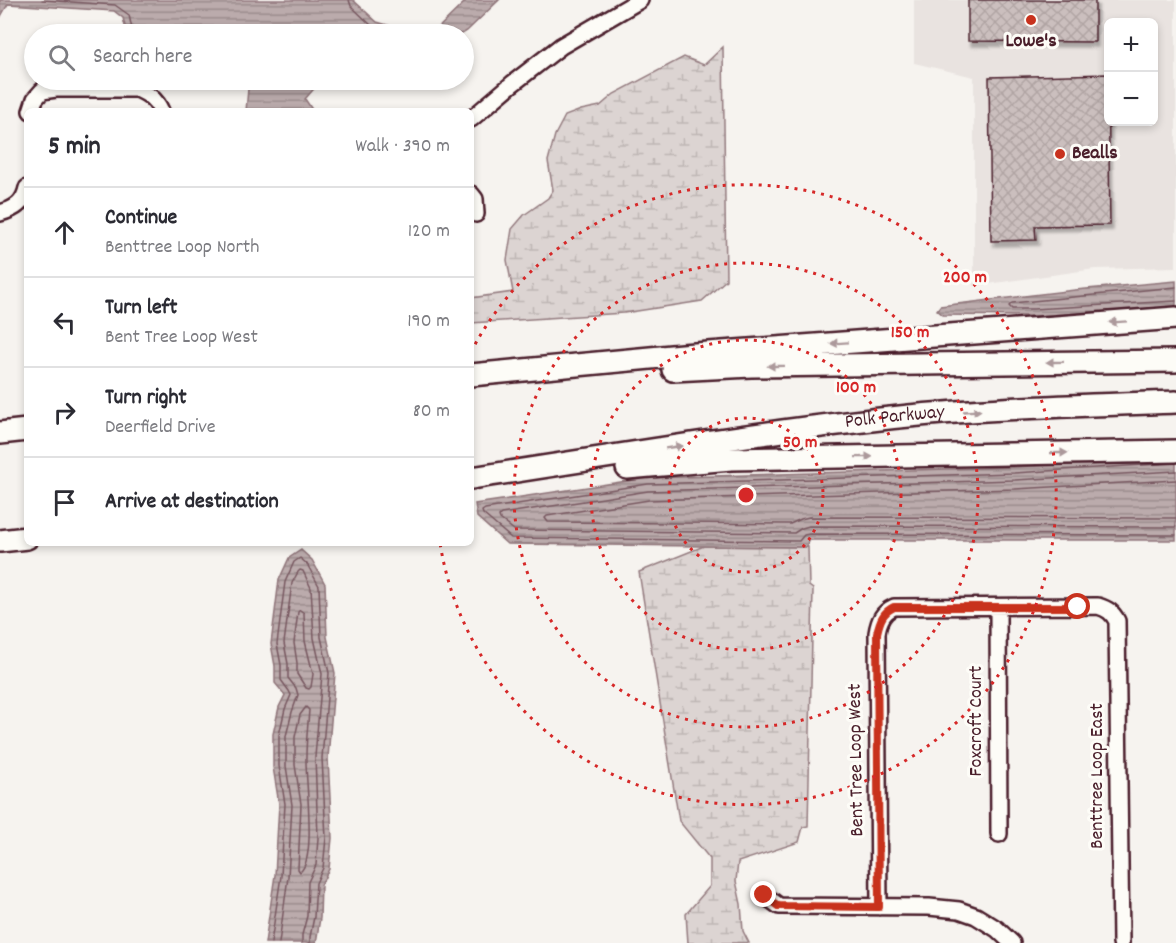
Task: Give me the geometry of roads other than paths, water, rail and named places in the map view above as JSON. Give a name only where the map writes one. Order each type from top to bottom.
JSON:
[{"type":"highway","points":[[474,375],[693,355],[1176,318]]},
{"type":"highway","points":[[474,383],[751,366],[1176,361]]},
{"type":"highway","name":"Polk Parkway","points":[[474,478],[863,421],[957,412],[1176,402]]},
{"type":"highway","points":[[0,433],[24,430]]},
{"type":"highway","points":[[474,484],[731,459],[1176,450]]},
{"type":"highway","points":[[0,541],[24,538]]},
{"type":"street","points":[[474,116],[561,46],[640,0]]},
{"type":"street","points":[[32,108],[35,99],[42,92],[51,90]]},
{"type":"street","points":[[139,90],[149,94],[160,108]]},
{"type":"street","points":[[474,198],[476,214]]},
{"type":"street","points":[[0,213],[15,207],[24,199]]},
{"type":"street","name":"Benttree Loop East","points":[[998,607],[1098,606],[1110,611],[1117,621],[1120,943]]},
{"type":"street","name":"Bent Tree Loop West","points":[[879,907],[877,633],[879,621],[894,607],[998,607]]},
{"type":"street","name":"Foxcroft Court","points":[[998,607],[999,834]]},
{"type":"street","points":[[764,895],[778,906],[929,907],[959,910],[976,916],[997,929],[1012,943]]},
{"type":"water","points":[[0,0],[353,0],[377,22],[384,24],[124,24],[123,18],[114,11],[8,4],[0,18]]},
{"type":"water","points":[[467,0],[499,0],[474,24],[442,24]]},
{"type":"water","points":[[248,90],[313,90],[305,99],[311,108],[246,108]]},
{"type":"water","points":[[1176,281],[1176,307],[1033,316],[943,315],[937,310],[940,306]]},
{"type":"water","points":[[1176,458],[1176,540],[808,540],[807,547],[507,544],[477,517],[475,504],[647,478],[1014,467]]},
{"type":"water","points":[[301,550],[312,560],[325,584],[327,637],[335,673],[328,758],[332,838],[329,869],[321,885],[320,918],[316,943],[265,943],[275,875],[279,804],[273,767],[273,734],[279,707],[285,695],[275,683],[271,644],[279,580],[289,558]]},
{"type":"place","name":"Lowe's","points":[[1031,20]]},
{"type":"place","name":"Bealls","points":[[1060,154]]}]
